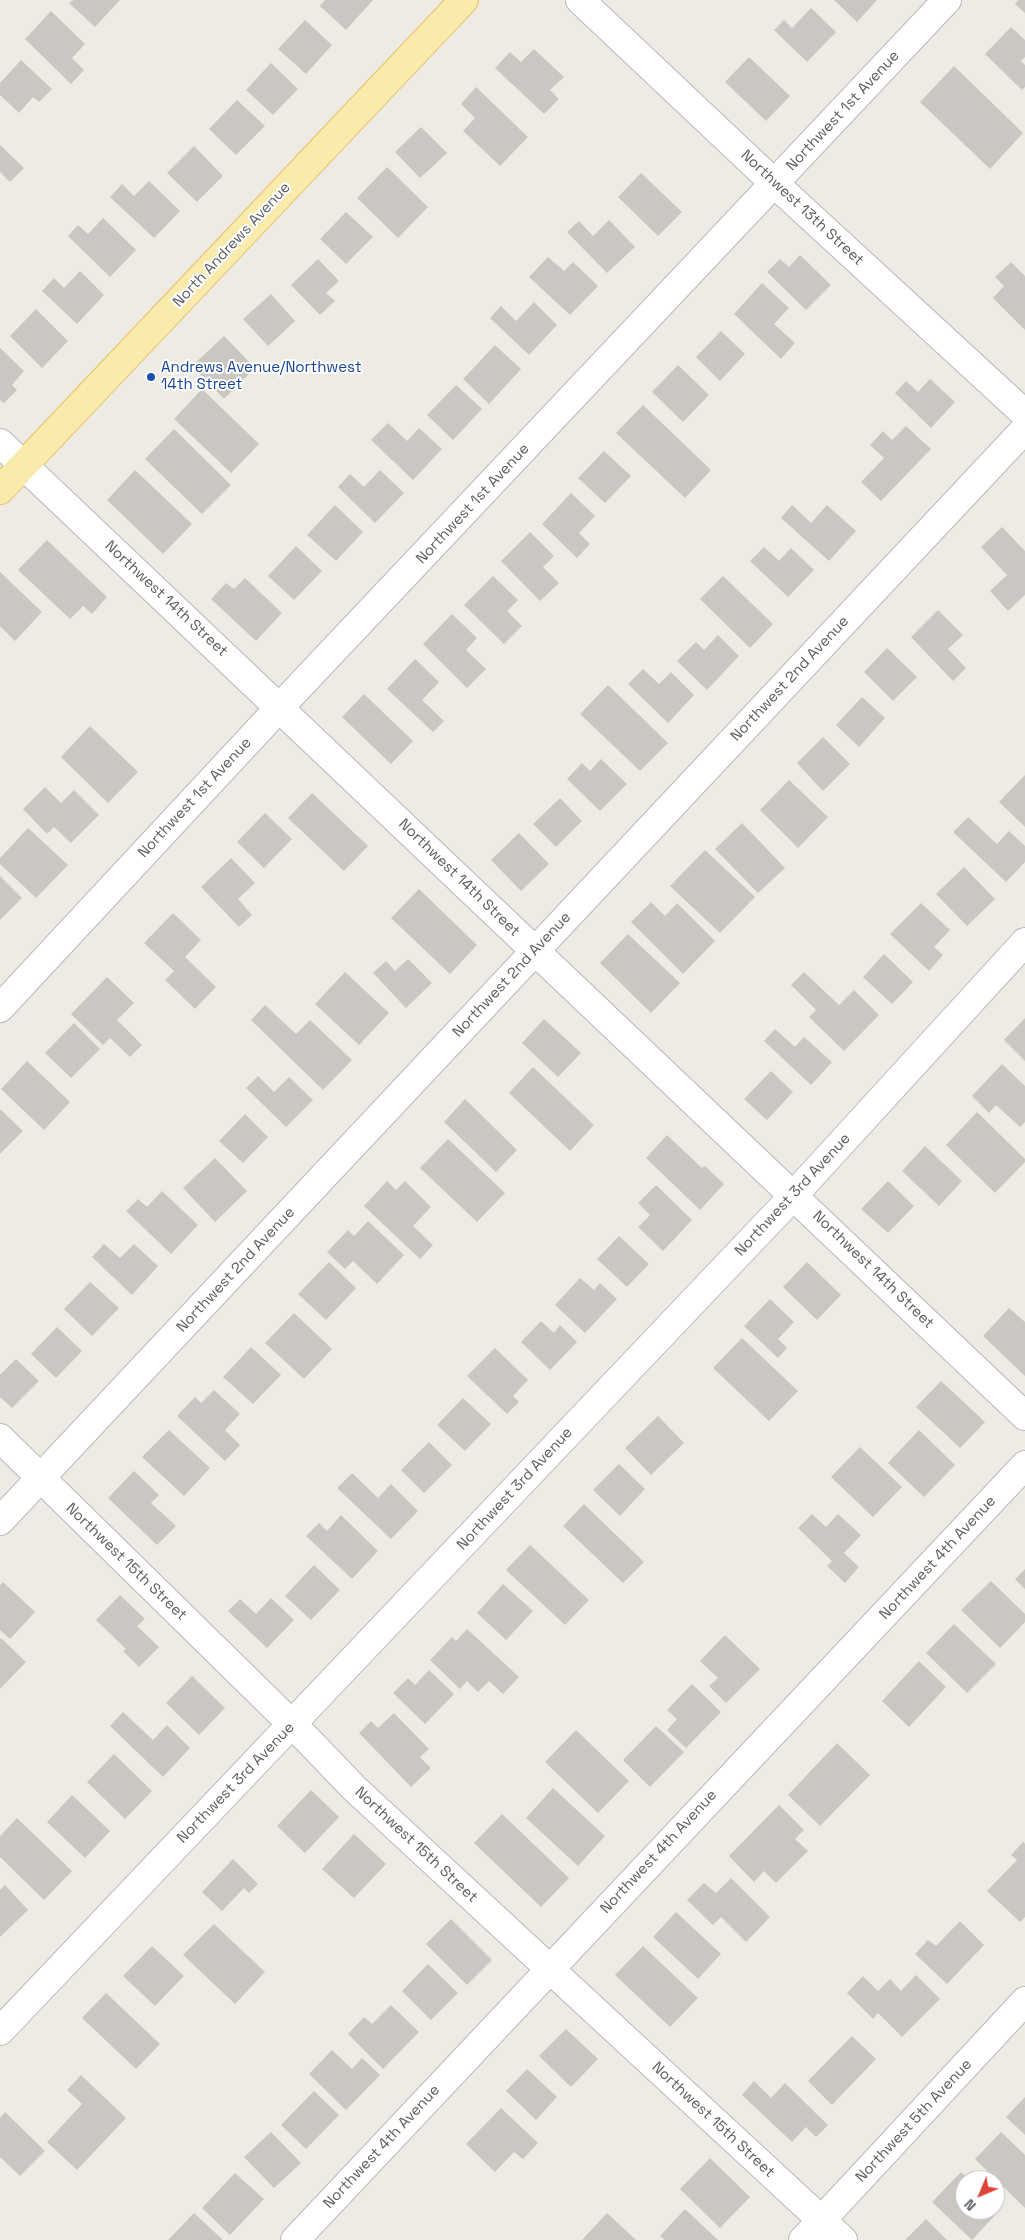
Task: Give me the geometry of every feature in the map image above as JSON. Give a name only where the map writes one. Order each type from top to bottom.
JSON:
[{"type":"main road","name":"North Andrews Avenue","points":[[0,490],[464,0]]},
{"type":"street","name":"Northwest 13th Street","points":[[580,0],[775,184],[1025,414]]},
{"type":"street","name":"Northwest 1st Avenue","points":[[0,1008],[280,707],[947,0]]},
{"type":"street","name":"Northwest 2nd Avenue","points":[[0,1521],[1025,429]]},
{"type":"street","name":"Northwest 14th Street","points":[[0,443],[794,1194],[1025,1416]]},
{"type":"street","name":"Northwest 3rd Avenue","points":[[0,2031],[794,1194],[1025,942]]},
{"type":"street","name":"Northwest 15th Street","points":[[0,1438],[292,1724],[354,1788],[843,2240]]},
{"type":"street","name":"Northwest 4th Avenue","points":[[295,2240],[1025,1465]]},
{"type":"street","name":"Northwest 5th Avenue","points":[[803,2240],[1025,2002]]},
{"type":"building","points":[[73,0],[120,0],[95,27],[69,3]]},
{"type":"building","points":[[325,0],[373,0],[346,30],[320,6]]},
{"type":"building","points":[[834,0],[877,0],[857,22]]},
{"type":"building","points":[[1018,0],[1025,0],[1025,13],[1015,4]]},
{"type":"building","points":[[811,8],[836,32],[807,62],[774,30],[784,20],[792,28]]},
{"type":"building","points":[[51,11],[85,44],[72,58],[84,70],[71,84],[25,39]]},
{"type":"building","points":[[305,20],[332,45],[306,74],[278,49]]},
{"type":"building","points":[[1011,27],[1025,40],[1025,57],[1021,61],[1025,65],[1025,87],[1022,90],[985,54]]},
{"type":"building","points":[[534,49],[564,77],[550,90],[559,99],[544,114],[495,68],[510,52],[521,62]]},
{"type":"building","points":[[749,57],[790,96],[766,121],[725,82]]},
{"type":"building","points":[[21,60],[52,89],[39,102],[33,97],[19,113],[0,95],[0,83]]},
{"type":"building","points":[[271,63],[298,89],[273,115],[246,90]]},
{"type":"building","points":[[954,66],[1023,133],[990,169],[920,102]]},
{"type":"building","points":[[476,87],[528,137],[500,166],[463,131],[475,118],[461,104]]},
{"type":"building","points":[[237,100],[265,126],[236,155],[209,129]]},
{"type":"building","points":[[421,127],[447,153],[420,178],[395,152]]},
{"type":"building","points":[[0,145],[24,168],[10,182],[0,172]]},
{"type":"building","points":[[194,146],[223,176],[197,202],[167,173]]},
{"type":"building","points":[[387,167],[428,207],[398,238],[357,198]]},
{"type":"building","points":[[641,173],[682,212],[658,236],[618,197]]},
{"type":"building","points":[[149,181],[180,211],[154,238],[110,197],[122,184],[134,196]]},
{"type":"building","points":[[346,212],[373,237],[346,264],[320,239]]},
{"type":"building","points":[[103,218],[136,250],[110,277],[68,236],[78,225],[88,234]]},
{"type":"building","points":[[609,220],[635,247],[607,273],[567,232],[579,221],[593,236]]},
{"type":"building","points":[[800,255],[831,285],[806,310],[767,272],[780,259],[789,267]]},
{"type":"building","points":[[548,257],[564,271],[573,262],[598,286],[570,315],[529,277]]},
{"type":"building","points":[[318,259],[339,281],[326,293],[335,301],[320,315],[291,285]]},
{"type":"building","points":[[1011,262],[1025,276],[1025,330],[993,298],[1004,286],[995,277]]},
{"type":"building","points":[[80,271],[104,295],[77,324],[42,291],[54,278],[64,288]]},
{"type":"building","points":[[762,283],[789,308],[774,324],[795,343],[781,359],[734,314]]},
{"type":"building","points":[[271,294],[295,321],[268,346],[243,319]]},
{"type":"building","points":[[534,302],[557,325],[529,355],[490,318],[501,306],[516,321]]},
{"type":"building","points":[[36,309],[68,341],[42,368],[10,336]]},
{"type":"building","points":[[721,331],[745,354],[720,381],[696,357]]},
{"type":"building","points":[[224,336],[255,368],[224,399],[192,366]]},
{"type":"building","points":[[495,345],[521,369],[489,404],[463,379]]},
{"type":"building","points":[[0,348],[24,371],[12,385],[17,390],[4,403],[0,400]]},
{"type":"building","points":[[678,365],[709,395],[683,422],[652,392]]},
{"type":"building","points":[[930,379],[955,402],[931,428],[895,393],[906,381],[918,392]]},
{"type":"building","points":[[456,385],[482,409],[453,440],[427,415]]},
{"type":"building","points":[[202,389],[259,444],[231,473],[174,419]]},
{"type":"building","points":[[643,405],[711,470],[685,498],[616,433]]},
{"type":"building","points":[[388,423],[407,441],[419,428],[442,449],[413,480],[371,440]]},
{"type":"building","points":[[906,426],[931,449],[881,501],[861,482],[884,458],[870,445],[883,431],[892,440]]},
{"type":"building","points":[[174,429],[231,485],[202,514],[145,459]]},
{"type":"building","points":[[604,451],[631,476],[605,503],[578,478]]},
{"type":"building","points":[[135,470],[192,524],[163,554],[107,500]]},
{"type":"building","points":[[380,470],[404,493],[375,523],[338,487],[350,474],[364,487]]},
{"type":"building","points":[[571,493],[595,516],[579,533],[590,544],[577,558],[542,524]]},
{"type":"building","points":[[335,505],[363,532],[336,561],[307,535]]},
{"type":"building","points":[[792,505],[811,523],[827,505],[856,531],[829,561],[781,518]]},
{"type":"building","points":[[1002,527],[1025,551],[1025,595],[1008,611],[990,591],[1007,575],[981,547]]},
{"type":"building","points":[[530,532],[554,556],[543,567],[559,583],[540,601],[501,561]]},
{"type":"building","points":[[47,540],[107,597],[92,614],[83,606],[70,619],[18,570]]},
{"type":"building","points":[[296,546],[322,571],[294,600],[268,576]]},
{"type":"building","points":[[764,547],[779,561],[791,548],[814,570],[788,597],[750,561]]},
{"type":"building","points":[[0,572],[42,612],[15,641],[0,626]]},
{"type":"building","points":[[493,576],[518,600],[507,611],[522,626],[504,644],[464,605]]},
{"type":"building","points":[[723,576],[773,624],[750,648],[700,599]]},
{"type":"building","points":[[245,578],[282,613],[256,641],[211,599],[226,583],[234,589]]},
{"type":"building","points":[[938,610],[963,635],[948,649],[966,668],[953,681],[911,637]]},
{"type":"building","points":[[452,614],[477,638],[466,650],[486,669],[467,688],[423,644]]},
{"type":"building","points":[[718,635],[739,656],[707,690],[677,661],[696,642],[704,650]]},
{"type":"building","points":[[887,648],[917,677],[893,701],[864,672]]},
{"type":"building","points":[[415,659],[439,682],[422,700],[444,721],[433,732],[387,689]]},
{"type":"building","points":[[643,669],[659,684],[671,672],[694,695],[668,723],[628,684]]},
{"type":"building","points":[[608,685],[668,743],[640,771],[580,714]]},
{"type":"building","points":[[364,694],[413,741],[391,764],[342,717]]},
{"type":"building","points":[[862,697],[885,718],[859,747],[836,725]]},
{"type":"building","points":[[90,726],[138,772],[108,803],[61,757]]},
{"type":"building","points":[[823,737],[850,764],[823,791],[797,763]]},
{"type":"building","points":[[601,759],[627,784],[600,811],[567,779],[582,763],[590,771]]},
{"type":"building","points":[[1025,775],[1025,827],[999,802]]},
{"type":"building","points":[[789,780],[828,817],[798,848],[760,810]]},
{"type":"building","points":[[45,787],[61,803],[74,790],[99,815],[71,843],[54,827],[47,834],[23,809]]},
{"type":"building","points":[[312,793],[368,846],[344,871],[288,818]]},
{"type":"building","points":[[560,798],[582,821],[556,847],[533,824]]},
{"type":"building","points":[[265,813],[292,839],[264,868],[237,842]]},
{"type":"building","points":[[968,817],[997,844],[1009,831],[1025,846],[1025,862],[1006,882],[953,832]]},
{"type":"building","points":[[742,823],[785,868],[758,893],[715,849]]},
{"type":"building","points":[[28,828],[68,865],[36,898],[0,864],[0,858]]},
{"type":"building","points":[[519,833],[549,864],[521,891],[491,860]]},
{"type":"building","points":[[705,850],[755,897],[720,933],[670,886]]},
{"type":"building","points":[[231,858],[255,883],[238,899],[252,915],[239,927],[201,887]]},
{"type":"building","points":[[964,867],[995,899],[967,926],[936,894]]},
{"type":"building","points":[[0,876],[22,898],[0,920]]},
{"type":"building","points":[[419,889],[477,945],[450,974],[391,918]]},
{"type":"building","points":[[651,902],[665,916],[677,903],[715,941],[683,974],[631,922]]},
{"type":"building","points":[[921,903],[950,930],[934,947],[943,955],[929,971],[890,934]]},
{"type":"building","points":[[173,913],[201,940],[185,957],[216,987],[195,1009],[165,980],[174,971],[144,943]]},
{"type":"building","points":[[628,934],[680,983],[651,1013],[600,963]]},
{"type":"building","points":[[884,954],[913,982],[892,1004],[863,977]]},
{"type":"building","points":[[408,959],[432,983],[406,1008],[373,973],[386,961],[395,971]]},
{"type":"building","points":[[345,972],[389,1013],[359,1045],[315,1004]]},
{"type":"building","points":[[804,972],[839,1005],[854,990],[879,1015],[844,1051],[809,1017],[816,1010],[791,985]]},
{"type":"building","points":[[107,977],[134,1003],[117,1020],[142,1045],[130,1057],[110,1038],[103,1045],[71,1014]]},
{"type":"building","points":[[265,1005],[296,1034],[310,1020],[352,1060],[323,1090],[251,1020]]},
{"type":"building","points":[[1025,1018],[1025,1061],[1004,1040]]},
{"type":"building","points":[[544,1019],[581,1053],[558,1077],[522,1043]]},
{"type":"building","points":[[74,1023],[100,1049],[71,1078],[45,1053]]},
{"type":"building","points":[[775,1029],[795,1047],[804,1037],[832,1062],[811,1085],[764,1041]]},
{"type":"building","points":[[27,1061],[70,1102],[44,1130],[1,1089]]},
{"type":"building","points":[[1002,1064],[1025,1086],[1025,1122],[1020,1127],[996,1105],[989,1113],[972,1096]]},
{"type":"building","points":[[533,1067],[594,1125],[570,1151],[509,1093]]},
{"type":"building","points":[[771,1071],[793,1092],[767,1120],[744,1099]]},
{"type":"building","points":[[258,1076],[274,1092],[289,1077],[313,1100],[286,1127],[246,1088]]},
{"type":"building","points":[[465,1099],[517,1150],[496,1172],[444,1122]]},
{"type":"building","points":[[0,1109],[23,1131],[0,1154]]},
{"type":"building","points":[[977,1112],[1025,1159],[1025,1162],[995,1193],[946,1145]]},
{"type":"building","points":[[245,1114],[268,1137],[243,1163],[219,1141]]},
{"type":"building","points":[[667,1135],[702,1168],[705,1166],[724,1184],[700,1210],[646,1158]]},
{"type":"building","points":[[448,1139],[505,1193],[477,1222],[420,1168]]},
{"type":"building","points":[[925,1146],[962,1181],[939,1206],[902,1171]]},
{"type":"building","points":[[215,1158],[247,1191],[215,1222],[183,1188]]},
{"type":"building","points":[[387,1181],[396,1190],[405,1181],[431,1207],[413,1226],[433,1245],[420,1259],[364,1206]]},
{"type":"building","points":[[888,1181],[914,1206],[888,1233],[861,1209]]},
{"type":"building","points":[[656,1185],[692,1220],[663,1251],[638,1227],[650,1215],[638,1203]]},
{"type":"building","points":[[162,1191],[198,1225],[171,1254],[126,1211],[138,1199],[147,1207]]},
{"type":"building","points":[[368,1221],[404,1255],[377,1284],[353,1261],[345,1269],[327,1252],[348,1230],[354,1236]]},
{"type":"building","points":[[619,1236],[649,1264],[627,1287],[597,1259]]},
{"type":"building","points":[[104,1244],[120,1258],[134,1244],[158,1266],[132,1295],[92,1257]]},
{"type":"building","points":[[329,1262],[356,1288],[326,1320],[298,1294]]},
{"type":"building","points":[[807,1262],[841,1295],[817,1320],[783,1287]]},
{"type":"building","points":[[580,1278],[594,1290],[600,1283],[617,1299],[585,1333],[555,1305]]},
{"type":"building","points":[[90,1282],[119,1308],[92,1336],[64,1309]]},
{"type":"building","points":[[770,1299],[794,1322],[778,1339],[787,1348],[778,1358],[744,1326]]},
{"type":"building","points":[[1009,1308],[1025,1322],[1025,1376],[983,1336]]},
{"type":"building","points":[[294,1313],[332,1349],[304,1379],[265,1343]]},
{"type":"building","points":[[541,1321],[554,1333],[560,1325],[577,1342],[550,1370],[521,1342]]},
{"type":"building","points":[[57,1327],[82,1351],[56,1378],[31,1354]]},
{"type":"building","points":[[742,1338],[798,1391],[769,1421],[713,1368]]},
{"type":"building","points":[[251,1347],[281,1375],[253,1404],[223,1377]]},
{"type":"building","points":[[495,1348],[528,1380],[513,1396],[519,1402],[507,1414],[467,1376]]},
{"type":"building","points":[[16,1359],[39,1381],[12,1408],[0,1397],[0,1375]]},
{"type":"building","points":[[941,1381],[985,1422],[960,1448],[916,1407]]},
{"type":"building","points":[[214,1390],[240,1414],[225,1430],[240,1445],[225,1461],[177,1416],[195,1397],[201,1403]]},
{"type":"building","points":[[463,1398],[491,1424],[465,1451],[437,1425]]},
{"type":"building","points":[[658,1416],[684,1443],[651,1475],[625,1448]]},
{"type":"building","points":[[169,1430],[210,1468],[184,1496],[142,1457]]},
{"type":"building","points":[[919,1430],[955,1465],[924,1497],[888,1463]]},
{"type":"building","points":[[429,1442],[452,1465],[424,1493],[401,1470]]},
{"type":"building","points":[[860,1447],[902,1487],[873,1517],[831,1477]]},
{"type":"building","points":[[619,1464],[645,1489],[620,1516],[593,1490]]},
{"type":"building","points":[[134,1471],[159,1495],[151,1503],[176,1526],[157,1545],[108,1498]]},
{"type":"building","points":[[352,1473],[378,1498],[391,1484],[418,1511],[391,1539],[337,1488]]},
{"type":"building","points":[[584,1504],[644,1562],[623,1583],[563,1526]]},
{"type":"building","points":[[812,1514],[826,1527],[838,1514],[861,1535],[844,1553],[859,1567],[845,1583],[827,1566],[832,1561],[798,1528]]},
{"type":"building","points":[[341,1515],[378,1551],[352,1579],[306,1536],[319,1523],[327,1531]]},
{"type":"building","points":[[530,1545],[589,1600],[565,1625],[506,1570]]},
{"type":"building","points":[[314,1565],[340,1590],[311,1620],[285,1596]]},
{"type":"building","points":[[1025,1569],[1025,1589],[1015,1579]]},
{"type":"building","points":[[991,1581],[1025,1614],[1025,1622],[1000,1648],[961,1610]]},
{"type":"building","points":[[3,1582],[35,1612],[10,1639],[0,1630],[0,1585]]},
{"type":"building","points":[[503,1584],[533,1611],[506,1640],[477,1613]]},
{"type":"building","points":[[120,1595],[145,1619],[137,1626],[159,1647],[139,1667],[123,1651],[126,1649],[96,1620]]},
{"type":"building","points":[[271,1598],[294,1620],[267,1648],[228,1611],[240,1599],[256,1614]]},
{"type":"building","points":[[954,1624],[996,1664],[967,1693],[926,1653]]},
{"type":"building","points":[[467,1629],[519,1677],[503,1694],[489,1681],[478,1692],[467,1681],[460,1689],[430,1660],[452,1637],[456,1641]]},
{"type":"building","points":[[725,1635],[760,1669],[726,1703],[709,1686],[718,1678],[700,1661]]},
{"type":"building","points":[[0,1639],[26,1662],[0,1689]]},
{"type":"building","points":[[919,1661],[946,1687],[909,1727],[882,1701]]},
{"type":"building","points":[[429,1670],[454,1694],[425,1724],[393,1693],[408,1678],[415,1685]]},
{"type":"building","points":[[192,1676],[225,1708],[199,1735],[166,1703]]},
{"type":"building","points":[[692,1684],[721,1712],[686,1748],[667,1730],[677,1719],[667,1710]]},
{"type":"building","points":[[123,1712],[153,1740],[167,1725],[190,1748],[163,1777],[110,1726]]},
{"type":"building","points":[[394,1713],[429,1749],[420,1757],[431,1768],[411,1787],[359,1733],[371,1721],[378,1728]]},
{"type":"building","points":[[656,1726],[684,1752],[650,1787],[623,1760]]},
{"type":"building","points":[[576,1730],[629,1781],[598,1813],[545,1762]]},
{"type":"building","points":[[837,1743],[870,1775],[820,1826],[788,1795]]},
{"type":"building","points":[[114,1754],[152,1791],[125,1819],[87,1782]]},
{"type":"building","points":[[553,1788],[605,1836],[578,1866],[526,1818]]},
{"type":"building","points":[[311,1790],[339,1817],[305,1853],[277,1826]]},
{"type":"building","points":[[72,1795],[110,1831],[85,1858],[47,1822]]},
{"type":"building","points":[[779,1805],[804,1830],[795,1839],[808,1851],[776,1883],[764,1871],[754,1882],[729,1856]]},
{"type":"building","points":[[502,1814],[569,1878],[541,1907],[474,1843]]},
{"type":"building","points":[[17,1818],[72,1871],[44,1900],[0,1857],[0,1836]]},
{"type":"building","points":[[354,1834],[386,1864],[354,1898],[322,1869]]},
{"type":"building","points":[[1023,1842],[1025,1844],[1025,1917],[1020,1922],[987,1891],[1017,1860],[1011,1855]]},
{"type":"building","points":[[233,1859],[258,1884],[249,1893],[244,1888],[222,1911],[202,1892]]},
{"type":"building","points":[[731,1878],[770,1917],[746,1942],[721,1917],[713,1925],[687,1900],[704,1883],[716,1893]]},
{"type":"building","points":[[5,1885],[28,1910],[0,1937],[0,1890]]},
{"type":"building","points":[[676,1912],[721,1954],[698,1979],[653,1937]]},
{"type":"building","points":[[451,1919],[492,1960],[467,1985],[426,1944]]},
{"type":"building","points":[[960,1921],[984,1945],[947,1984],[915,1954],[928,1940],[936,1946]]},
{"type":"building","points":[[214,1924],[265,1972],[235,2004],[183,1955]]},
{"type":"building","points":[[152,1946],[184,1976],[155,2006],[123,1976]]},
{"type":"building","points":[[643,1946],[698,1998],[670,2027],[615,1975]]},
{"type":"building","points":[[428,1964],[458,1993],[431,2020],[402,1991]]},
{"type":"building","points":[[916,1975],[940,1999],[902,2037],[878,2013],[873,2019],[847,1993],[863,1976],[878,1991],[890,1979],[901,1991]]},
{"type":"building","points":[[106,1993],[160,2044],[136,2069],[82,2018]]},
{"type":"building","points":[[391,2005],[419,2032],[383,2069],[348,2034],[364,2017],[372,2024]]},
{"type":"building","points":[[566,2029],[598,2059],[571,2087],[539,2056]]},
{"type":"building","points":[[852,2036],[876,2059],[832,2105],[808,2081]]},
{"type":"building","points":[[332,2050],[352,2069],[362,2058],[380,2075],[346,2110],[309,2074]]},
{"type":"building","points":[[527,2069],[557,2097],[536,2120],[506,2091]]},
{"type":"building","points":[[81,2075],[126,2118],[77,2170],[47,2142],[82,2104],[67,2090]]},
{"type":"building","points":[[754,2081],[771,2098],[785,2083],[828,2125],[816,2137],[806,2127],[792,2142],[742,2095]]},
{"type":"building","points":[[314,2091],[339,2115],[306,2149],[281,2125]]},
{"type":"building","points":[[1025,2097],[1025,2135],[1006,2117]]},
{"type":"building","points":[[501,2108],[538,2143],[523,2159],[514,2152],[495,2172],[466,2144]]},
{"type":"building","points":[[5,2112],[45,2151],[20,2176],[0,2157],[0,2118]]},
{"type":"building","points":[[271,2132],[301,2163],[274,2188],[244,2157]]},
{"type":"building","points":[[1001,2132],[1025,2155],[1025,2208],[1005,2188],[1005,2170],[986,2170],[975,2159]]},
{"type":"building","points":[[710,2158],[750,2197],[720,2228],[680,2189]]},
{"type":"building","points":[[235,2173],[264,2199],[230,2235],[202,2208]]},
{"type":"building","points":[[955,2178],[955,2220],[991,2220],[972,2240],[932,2202]]},
{"type":"building","points":[[685,2209],[718,2240],[665,2240],[660,2236]]},
{"type":"building","points":[[194,2213],[223,2240],[168,2240]]},
{"type":"building","points":[[607,2213],[636,2240],[582,2240]]},
{"type":"building","points":[[926,2219],[947,2240],[905,2240]]},
{"type":"place","name":"Andrews Avenue/Northwest 14th Street","points":[[151,377]]}]
